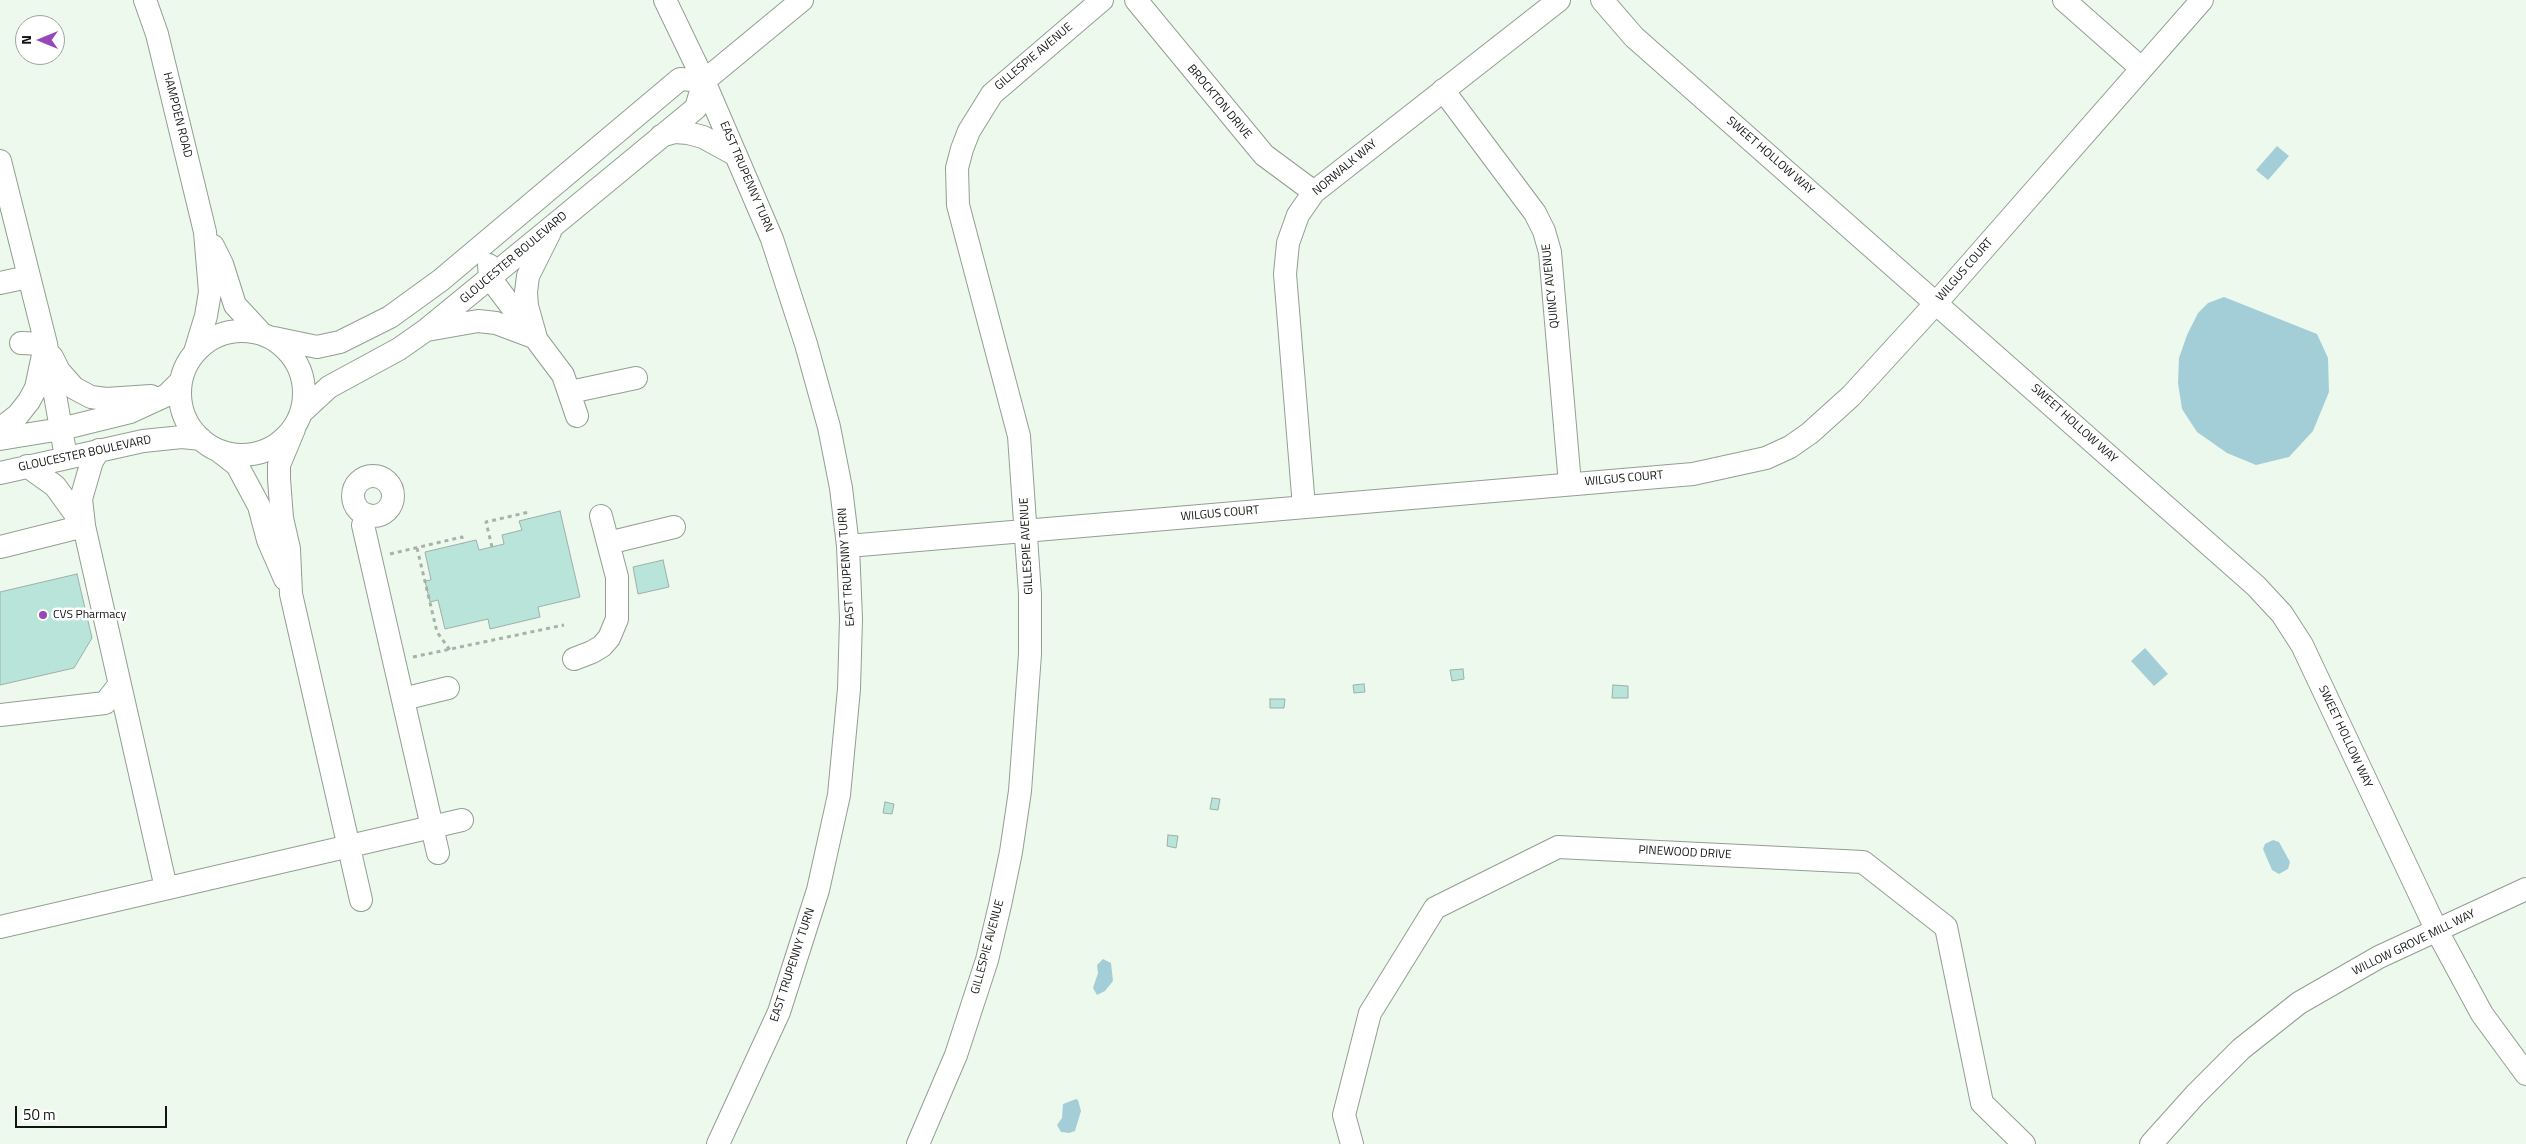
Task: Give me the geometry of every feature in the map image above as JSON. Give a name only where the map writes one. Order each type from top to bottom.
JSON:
[{"type":"street","name":"HAMPDEN ROAD","points":[[145,0],[157,34],[205,232],[210,292],[195,352]]},
{"type":"street","name":"EAST TRUPENNY TURN","points":[[665,0],[704,81],[772,239],[830,427],[841,488],[848,546],[851,619],[849,689],[839,795],[829,846],[798,957],[779,1012],[718,1144]]},
{"type":"street","points":[[0,439],[60,429],[130,412],[174,388],[195,352],[207,341],[224,333],[242,330],[318,347],[340,342],[365,330],[414,301],[680,79],[704,81],[802,0]]},
{"type":"street","name":"GILLESPIE AVENUE","points":[[918,1144],[944,1086],[987,960],[1011,852],[1025,747],[1029,680],[1030,594],[1018,436],[958,204],[957,168],[969,131],[992,94],[1102,0]]},
{"type":"street","name":"BROCKTON DRIVE","points":[[1136,0],[1264,154],[1314,192]]},
{"type":"street","name":"NORWALK WAY","points":[[1304,507],[1285,274],[1288,243],[1298,215],[1314,192],[1558,0]]},
{"type":"street","name":"SWEET HOLLOW WAY","points":[[1602,0],[1634,37],[1937,302],[2256,586],[2282,614],[2302,645],[2437,932],[2482,1014],[2526,1074]]},
{"type":"street","points":[[2064,0],[2141,68]]},
{"type":"street","name":"WILGUS COURT","points":[[848,546],[1720,470],[1766,458],[1790,447],[1810,433],[1851,396],[1937,302],[2202,0]]},
{"type":"street","name":"GLOUCESTER BOULEVARD","points":[[298,420],[329,387],[399,349],[426,330],[696,108],[704,81]]},
{"type":"street","name":"QUINCY AVENUE","points":[[1443,90],[1535,213],[1544,231],[1550,252],[1570,484]]},
{"type":"street","points":[[660,136],[675,132],[688,133],[703,137],[736,155]]},
{"type":"street","points":[[0,160],[46,344],[66,458]]},
{"type":"street","points":[[533,202],[523,229],[488,258],[490,278],[563,375],[570,392],[576,416]]},
{"type":"street","points":[[536,338],[527,306],[528,276],[553,226]]},
{"type":"street","name":"HAMPDEN ROAD","points":[[205,232],[222,264],[235,305],[267,336]]},
{"type":"street","points":[[0,283],[28,277]]},
{"type":"street","points":[[426,330],[478,321],[496,323],[536,338]]},
{"type":"street","points":[[267,336],[287,348],[302,374],[305,392],[298,420],[280,465],[279,479],[282,518],[289,549],[291,594],[361,900]]},
{"type":"street","points":[[21,343],[46,344]]},
{"type":"street","points":[[46,344],[59,371],[74,388],[91,397],[106,399],[174,388]]},
{"type":"street","points":[[0,429],[18,414],[29,401],[36,388],[46,344]]},
{"type":"street","points":[[570,392],[636,378]]},
{"type":"street","points":[[174,388],[180,400],[185,418],[194,433],[237,465],[259,506],[268,540],[291,594]]},
{"type":"street","points":[[219,451],[235,455],[251,455],[268,450],[281,442],[298,420]]},
{"type":"street","name":"GLOUCESTER BOULEVARD","points":[[0,473],[99,450],[162,438],[201,439]]},
{"type":"street","points":[[99,450],[92,461],[80,499],[84,526],[118,685],[166,888]]},
{"type":"street","points":[[27,466],[55,486],[84,526]]},
{"type":"street","points":[[368,515],[363,525],[438,853]]},
{"type":"street","points":[[574,658],[592,652],[602,646],[609,638],[617,618],[617,578],[601,516]]},
{"type":"street","points":[[0,547],[84,526]]},
{"type":"street","points":[[608,543],[674,528]]},
{"type":"street","points":[[0,715],[105,703],[118,685]]},
{"type":"street","points":[[403,698],[448,688]]},
{"type":"street","points":[[0,926],[462,820]]},
{"type":"street","name":"PINEWOOD DRIVE","points":[[1352,1144],[1344,1116],[1370,1012],[1435,908],[1558,847],[1862,862],[1946,927],[1982,1103],[2024,1144]]},
{"type":"street","name":"WILLOW GROVE MILL WAY","points":[[2151,1144],[2194,1096],[2241,1049],[2299,1003],[2379,957],[2437,932],[2526,889]]},
{"type":"path","points":[[492,547],[486,522],[529,512]]},
{"type":"path","points":[[387,555],[462,538],[462,544]]},
{"type":"path","points":[[417,548],[437,632],[450,650]]},
{"type":"path","points":[[411,658],[564,625]]},
{"type":"water","points":[[2277,146],[2289,156],[2268,180],[2256,170]]},
{"type":"water","points":[[2224,297],[2317,334],[2328,358],[2329,392],[2313,431],[2289,457],[2256,465],[2227,453],[2197,432],[2182,409],[2178,383],[2179,358],[2187,335],[2198,313],[2208,303]]},
{"type":"water","points":[[2145,648],[2168,674],[2154,686],[2131,661]]},
{"type":"water","points":[[2273,840],[2279,842],[2290,862],[2288,869],[2279,874],[2272,870],[2263,849],[2265,844]]},
{"type":"water","points":[[1103,959],[1111,963],[1113,981],[1105,991],[1097,995],[1093,988],[1098,973],[1097,965]]},
{"type":"water","points":[[1076,1099],[1081,1111],[1075,1131],[1069,1133],[1061,1132],[1057,1125],[1062,1118],[1063,1104]]},
{"type":"building","points":[[560,511],[580,597],[538,607],[540,617],[490,629],[488,619],[445,629],[438,600],[430,602],[425,581],[431,580],[425,552],[476,540],[479,550],[504,544],[502,535],[522,530],[519,521]]},
{"type":"building","points":[[663,560],[669,587],[638,594],[633,567]]},
{"type":"building","name":"CVS Pharmacy","points":[[77,574],[92,638],[74,668],[0,685],[0,592]]},
{"type":"building","points":[[1463,669],[1464,679],[1452,681],[1450,670]]},
{"type":"building","points":[[1364,684],[1365,692],[1354,693],[1353,685]]},
{"type":"building","points":[[1613,685],[1628,686],[1628,698],[1612,698]]},
{"type":"building","points":[[1270,699],[1285,699],[1284,708],[1270,708]]},
{"type":"building","points":[[1212,798],[1220,799],[1218,810],[1210,809]]},
{"type":"building","points":[[885,802],[894,804],[892,814],[883,813]]},
{"type":"building","points":[[1168,835],[1178,836],[1176,848],[1167,846]]},
{"type":"place","name":"CVS Pharmacy","points":[[43,615]]}]
